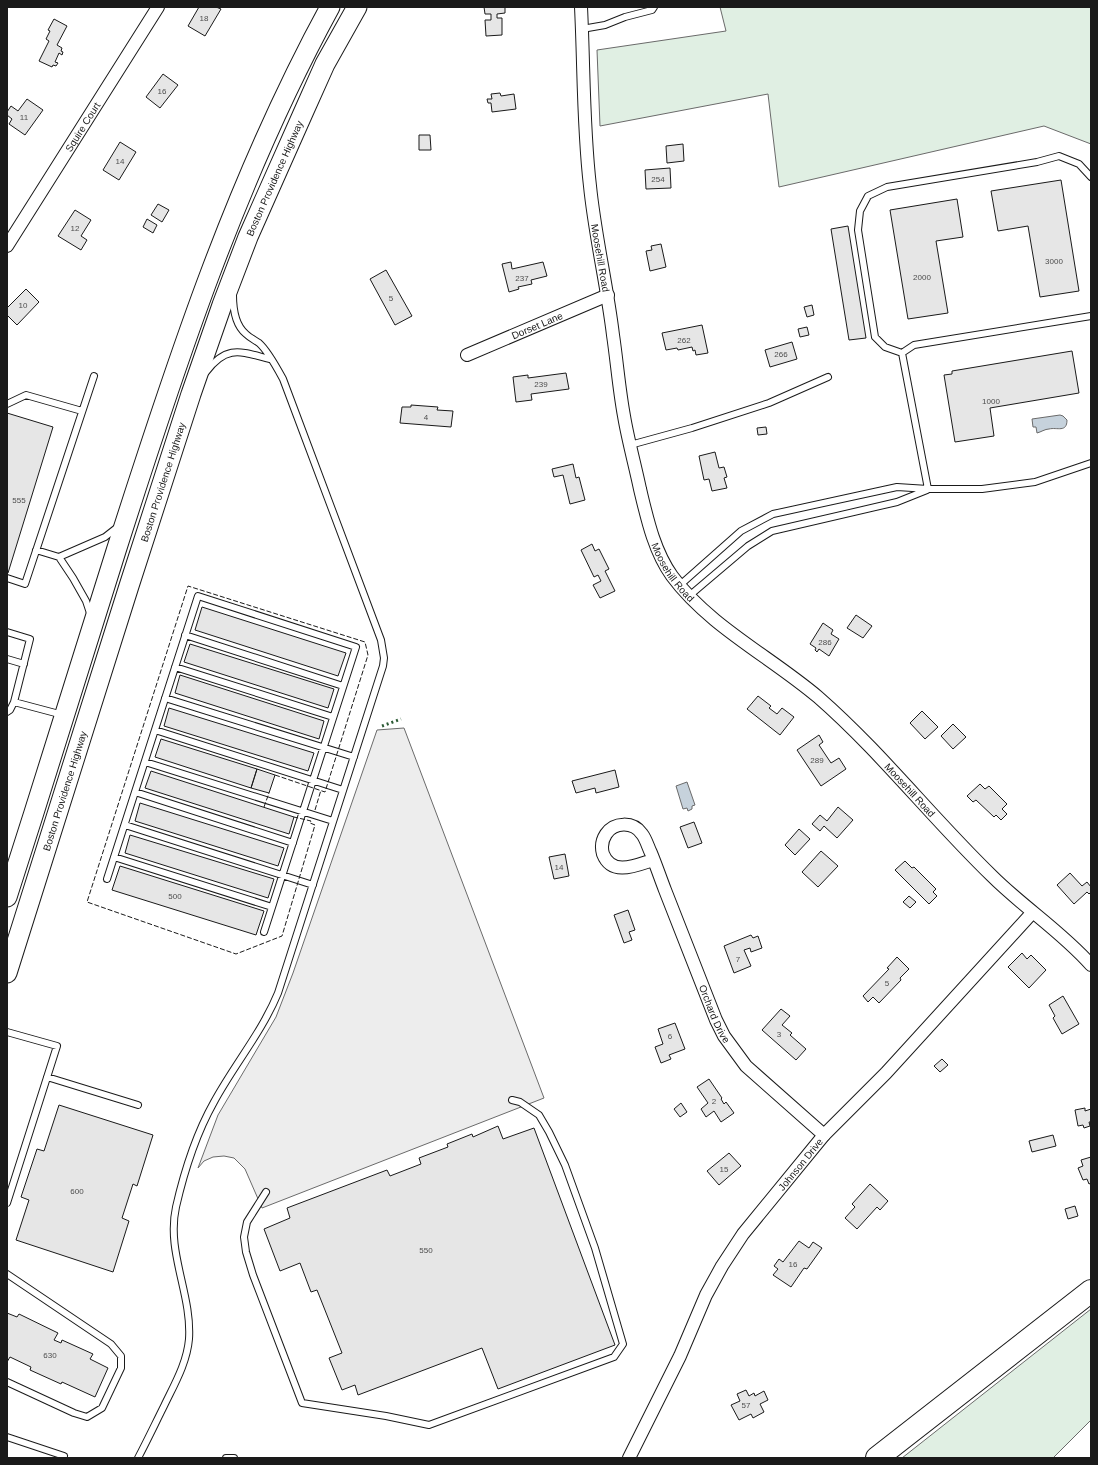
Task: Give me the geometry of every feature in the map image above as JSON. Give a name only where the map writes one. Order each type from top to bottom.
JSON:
[{"type":"highway","points":[[877,1458],[1091,1291]]},
{"type":"main road","points":[[7,897],[11,872],[64,716],[126,520],[187,337],[234,209],[308,46],[330,7]]},
{"type":"main road","name":"Boston Providence Highway","points":[[7,973],[191,394],[234,273],[248,237],[325,64],[357,7]]},
{"type":"street","name":"Squire Court","points":[[7,246],[158,7]]},
{"type":"street","name":"Moosehill Road","points":[[581,7],[589,182],[593,214],[608,295],[621,398],[630,445],[646,512],[666,567],[689,596],[708,613],[805,686],[829,707],[863,740],[976,861],[1091,965]]},
{"type":"street","name":"Dorset Lane","points":[[467,355],[608,295]]},
{"type":"street","name":"Orchard Drive","points":[[653,860],[713,1012],[724,1036],[746,1066],[824,1136]]},
{"type":"street","name":"Johnson Drive","points":[[629,1458],[680,1356],[706,1295],[722,1266],[743,1234],[824,1136],[886,1073],[1032,913]]},
{"type":"lane","points":[[582,29],[605,25],[654,7]]},
{"type":"lane","points":[[902,353],[885,347],[875,337],[858,230],[860,211],[868,196],[887,187],[1037,162],[1059,156],[1079,164],[1091,177]]},
{"type":"lane","points":[[138,1458],[181,1370],[188,1345],[189,1338],[187,1313],[174,1245],[173,1231],[181,1188],[195,1144],[213,1103],[275,1002],[383,666],[384,658],[382,645],[283,379],[266,351],[259,343],[245,334],[236,321],[233,301],[234,273]]},
{"type":"lane","points":[[902,353],[914,345],[1091,316]]},
{"type":"lane","points":[[191,394],[207,370],[218,360],[231,352],[243,352],[270,359]]},
{"type":"lane","points":[[902,353],[928,489]]},
{"type":"lane","points":[[7,578],[25,584],[94,376]]},
{"type":"lane","points":[[630,445],[692,428],[769,403],[828,377]]},
{"type":"lane","points":[[7,404],[26,395],[82,411]]},
{"type":"lane","points":[[680,585],[741,531],[773,514],[897,487],[928,489],[982,489],[1035,482],[1091,463]]},
{"type":"lane","points":[[689,596],[748,546],[772,531],[897,502],[928,489]]},
{"type":"lane","points":[[59,557],[105,537],[126,520]]},
{"type":"lane","points":[[36,550],[59,557],[86,601],[93,624]]},
{"type":"lane","points":[[107,879],[198,596],[356,646],[264,932]]},
{"type":"lane","points":[[7,632],[30,639],[14,702],[10,710],[7,712]]},
{"type":"lane","points":[[185,635],[343,686]]},
{"type":"lane","points":[[7,659],[24,664]]},
{"type":"lane","points":[[175,667],[333,718]]},
{"type":"lane","points":[[165,698],[354,757]]},
{"type":"lane","points":[[14,702],[64,716]]},
{"type":"lane","points":[[155,730],[343,790]]},
{"type":"lane","points":[[145,762],[333,821]]},
{"type":"lane","points":[[135,792],[293,842]]},
{"type":"lane","points":[[125,825],[313,885]]},
{"type":"lane","points":[[114,857],[272,907]]},
{"type":"lane","points":[[7,1032],[57,1046],[7,1203]]},
{"type":"lane","points":[[47,1077],[138,1106]]},
{"type":"lane","points":[[266,1192],[247,1222],[244,1237],[253,1275],[302,1403],[429,1425],[614,1357],[623,1344],[620,1329],[595,1248],[565,1166],[539,1114],[520,1102],[512,1100]]},
{"type":"lane","points":[[7,1274],[111,1344],[121,1356],[121,1368],[102,1408],[87,1417],[74,1413],[7,1382]]},
{"type":"lane","points":[[7,1437],[64,1456],[63,1458]]},
{"type":"lane","points":[[226,1458],[234,1458]]},
{"type":"green space","points":[[720,7],[1091,7],[1091,144],[1044,126],[779,187],[768,94],[600,126],[597,50],[726,31]]},
{"type":"green space","points":[[1091,1309],[1091,1420],[1053,1458],[902,1458]]},
{"type":"shaded area","points":[[1060,415],[1067,420],[1065,427],[1061,429],[1048,429],[1037,433],[1036,427],[1033,427],[1032,419]]},
{"type":"shaded area","points":[[404,728],[544,1098],[262,1208],[245,1169],[234,1158],[224,1156],[213,1157],[204,1161],[198,1168],[218,1115],[276,1017],[293,973],[377,730]]},
{"type":"shaded area","points":[[687,782],[695,805],[688,811],[687,808],[683,809],[676,786]]},
{"type":"building","points":[[199,7],[216,7],[221,9],[205,36],[188,26]]},
{"type":"building","points":[[484,7],[505,7],[505,13],[497,14],[497,18],[502,18],[502,35],[486,36],[485,20],[491,20],[491,14],[485,14]]},
{"type":"building","points":[[54,19],[67,26],[57,45],[62,48],[62,55],[59,53],[55,62],[58,63],[56,66],[53,65],[52,67],[39,61],[49,41],[46,39],[50,31],[48,30]]},
{"type":"building","points":[[163,74],[178,85],[160,108],[146,97]]},
{"type":"building","points":[[500,93],[501,96],[514,94],[516,109],[492,112],[491,103],[488,103],[487,99],[492,99],[491,94]]},
{"type":"building","points":[[27,99],[43,110],[25,135],[9,124],[12,119],[7,115],[7,112],[11,106],[18,111]]},
{"type":"building","points":[[419,135],[430,135],[431,150],[419,150]]},
{"type":"building","points":[[120,142],[136,152],[119,180],[103,170]]},
{"type":"building","points":[[683,144],[684,161],[667,163],[666,146]]},
{"type":"building","points":[[670,168],[671,188],[646,189],[645,170]]},
{"type":"building","points":[[1061,180],[1079,291],[1040,297],[1028,226],[998,231],[991,191]]},
{"type":"building","points":[[957,199],[963,237],[936,241],[948,313],[908,319],[890,210]]},
{"type":"building","points":[[158,204],[169,210],[162,222],[151,215]]},
{"type":"building","points":[[75,210],[91,220],[81,236],[87,240],[81,250],[58,236]]},
{"type":"building","points":[[147,219],[157,225],[153,233],[143,227]]},
{"type":"building","points":[[848,226],[866,338],[849,340],[831,229]]},
{"type":"building","points":[[661,244],[666,267],[650,271],[646,251],[652,250],[651,246]]},
{"type":"building","points":[[511,262],[512,269],[543,262],[547,276],[531,280],[532,284],[518,287],[519,289],[509,292],[502,264]]},
{"type":"building","points":[[386,270],[412,316],[395,325],[370,279]]},
{"type":"building","points":[[26,289],[39,302],[17,325],[7,315],[7,308]]},
{"type":"building","points":[[812,305],[814,315],[807,317],[804,307]]},
{"type":"building","points":[[702,325],[708,353],[696,355],[695,350],[693,351],[692,347],[678,350],[677,348],[666,350],[662,333]]},
{"type":"building","points":[[807,327],[809,335],[800,337],[798,329]]},
{"type":"building","points":[[792,342],[797,359],[770,367],[765,350]]},
{"type":"building","points":[[1072,351],[1079,393],[990,408],[994,436],[955,442],[944,375],[952,374],[952,371]]},
{"type":"building","points":[[566,373],[569,389],[531,394],[532,400],[516,402],[513,377],[528,375],[528,378]]},
{"type":"building","points":[[411,405],[438,407],[437,410],[453,411],[451,427],[400,423],[402,407],[411,407]]},
{"type":"building","points":[[7,413],[53,427],[8,573],[7,573]]},
{"type":"building","points":[[766,427],[767,434],[758,435],[757,428]]},
{"type":"building","points":[[715,452],[719,468],[724,467],[727,477],[724,478],[727,488],[712,491],[709,479],[704,480],[699,456]]},
{"type":"building","points":[[573,464],[576,478],[579,477],[585,500],[570,504],[563,475],[554,477],[552,469]]},
{"type":"building","points":[[592,544],[595,551],[599,549],[609,569],[605,571],[615,591],[600,598],[593,585],[601,581],[598,575],[594,577],[581,550]]},
{"type":"building","points":[[202,607],[346,653],[338,676],[195,630]]},
{"type":"building","points":[[856,615],[872,626],[863,638],[847,628]]},
{"type":"building","points":[[823,623],[833,630],[831,634],[839,639],[829,656],[819,649],[817,652],[815,650],[816,648],[810,644]]},
{"type":"building","points":[[190,644],[334,689],[328,708],[184,662]]},
{"type":"building","points":[[180,675],[324,721],[319,739],[175,693]]},
{"type":"building","points":[[758,696],[771,706],[769,708],[777,714],[782,708],[794,717],[780,735],[747,709]]},
{"type":"building","points":[[169,708],[314,753],[308,771],[164,726]]},
{"type":"building","points":[[922,711],[938,727],[925,739],[910,723]]},
{"type":"building","points":[[953,724],[966,737],[953,749],[941,736]]},
{"type":"building","points":[[819,735],[823,742],[819,745],[831,763],[839,758],[846,769],[821,786],[797,750]]},
{"type":"building","points":[[161,739],[257,769],[251,788],[155,757]]},
{"type":"building","points":[[257,769],[275,775],[269,793],[251,788]]},
{"type":"building","points":[[615,770],[619,787],[596,793],[595,788],[576,793],[572,781]]},
{"type":"building","points":[[151,771],[294,817],[289,834],[145,788]]},
{"type":"building","points":[[980,784],[985,789],[989,786],[1007,804],[1002,809],[1007,814],[1001,820],[996,815],[994,817],[976,800],[973,802],[967,796]]},
{"type":"building","points":[[140,803],[284,848],[278,866],[135,821]]},
{"type":"building","points":[[838,807],[853,820],[837,838],[824,826],[820,831],[812,824],[820,815],[827,821]]},
{"type":"building","points":[[694,822],[702,843],[688,848],[680,827]]},
{"type":"building","points":[[799,829],[810,839],[795,855],[785,845]]},
{"type":"building","points":[[130,835],[274,879],[268,898],[125,853]]},
{"type":"building","points":[[821,851],[838,866],[818,887],[802,872]]},
{"type":"building","points":[[565,854],[569,876],[554,879],[549,857]]},
{"type":"building","points":[[905,861],[912,868],[914,867],[936,889],[933,892],[937,896],[929,904],[895,870]]},
{"type":"building","points":[[120,866],[264,911],[256,935],[112,890]]},
{"type":"building","points":[[1070,873],[1082,886],[1087,882],[1091,887],[1091,892],[1089,894],[1087,892],[1074,904],[1057,885]]},
{"type":"building","points":[[909,896],[916,902],[910,908],[903,902]]},
{"type":"building","points":[[628,910],[635,930],[629,932],[632,940],[624,943],[614,915]]},
{"type":"building","points":[[751,935],[753,938],[758,936],[762,948],[751,952],[750,948],[744,950],[751,966],[734,973],[724,946]]},
{"type":"building","points":[[1022,953],[1027,959],[1031,955],[1046,970],[1029,988],[1008,967]]},
{"type":"building","points":[[897,957],[909,969],[900,978],[901,980],[879,1003],[873,997],[868,1002],[863,996],[889,969],[887,968]]},
{"type":"building","points":[[1063,996],[1079,1024],[1062,1034],[1053,1018],[1055,1016],[1049,1005]]},
{"type":"building","points":[[781,1009],[790,1016],[782,1025],[792,1033],[790,1035],[806,1049],[796,1060],[762,1030]]},
{"type":"building","points":[[675,1023],[685,1049],[669,1055],[671,1059],[661,1063],[655,1047],[663,1044],[658,1029]]},
{"type":"building","points":[[942,1059],[948,1065],[940,1072],[934,1066]]},
{"type":"building","points":[[709,1079],[722,1098],[721,1099],[724,1104],[726,1102],[734,1113],[721,1122],[714,1111],[706,1117],[701,1109],[708,1103],[697,1087]]},
{"type":"building","points":[[681,1103],[687,1112],[680,1117],[674,1109]]},
{"type":"building","points":[[59,1105],[153,1135],[137,1186],[133,1184],[122,1218],[129,1221],[113,1272],[16,1240],[29,1200],[21,1197],[37,1149],[44,1151]]},
{"type":"building","points":[[1085,1108],[1085,1111],[1091,1109],[1091,1122],[1089,1122],[1090,1126],[1084,1128],[1083,1125],[1078,1126],[1075,1110]]},
{"type":"building","points":[[498,1126],[503,1139],[534,1128],[615,1345],[498,1389],[482,1348],[358,1395],[355,1385],[342,1390],[329,1358],[342,1353],[317,1290],[311,1292],[300,1263],[280,1271],[264,1229],[290,1218],[287,1208],[387,1170],[390,1176],[421,1164],[419,1158],[448,1147],[447,1144],[472,1134],[473,1137]]},
{"type":"building","points":[[1053,1135],[1056,1146],[1032,1152],[1029,1141]]},
{"type":"building","points":[[729,1153],[741,1166],[719,1185],[707,1171]]},
{"type":"building","points":[[1091,1157],[1091,1183],[1089,1184],[1087,1179],[1083,1180],[1078,1168],[1083,1166],[1081,1160]]},
{"type":"building","points":[[870,1184],[888,1201],[880,1210],[877,1207],[857,1229],[845,1218],[855,1207],[852,1204]]},
{"type":"building","points":[[1075,1206],[1078,1216],[1068,1219],[1065,1209]]},
{"type":"building","points":[[799,1241],[809,1248],[813,1242],[822,1248],[807,1269],[804,1268],[791,1287],[773,1275],[778,1269],[774,1266],[779,1259],[783,1262]]},
{"type":"building","points":[[7,1313],[17,1317],[19,1314],[58,1333],[54,1340],[61,1343],[62,1340],[93,1354],[90,1359],[108,1368],[95,1397],[30,1370],[31,1367],[10,1357],[7,1362]]},
{"type":"building","points":[[746,1390],[749,1396],[754,1393],[755,1396],[764,1391],[768,1400],[760,1404],[764,1412],[753,1418],[751,1414],[739,1420],[731,1405],[740,1401],[737,1394]]},
{"type":"hedge","points":[[382,726],[401,719]]},
{"type":"fence","points":[[275,775],[325,792],[368,655],[365,642],[188,586],[87,902],[236,954],[282,936],[315,825],[310,823],[311,821],[294,817]]},
{"type":"fence","points":[[315,810],[321,790]]},
{"type":"fence","points":[[264,807],[269,793]]}]
